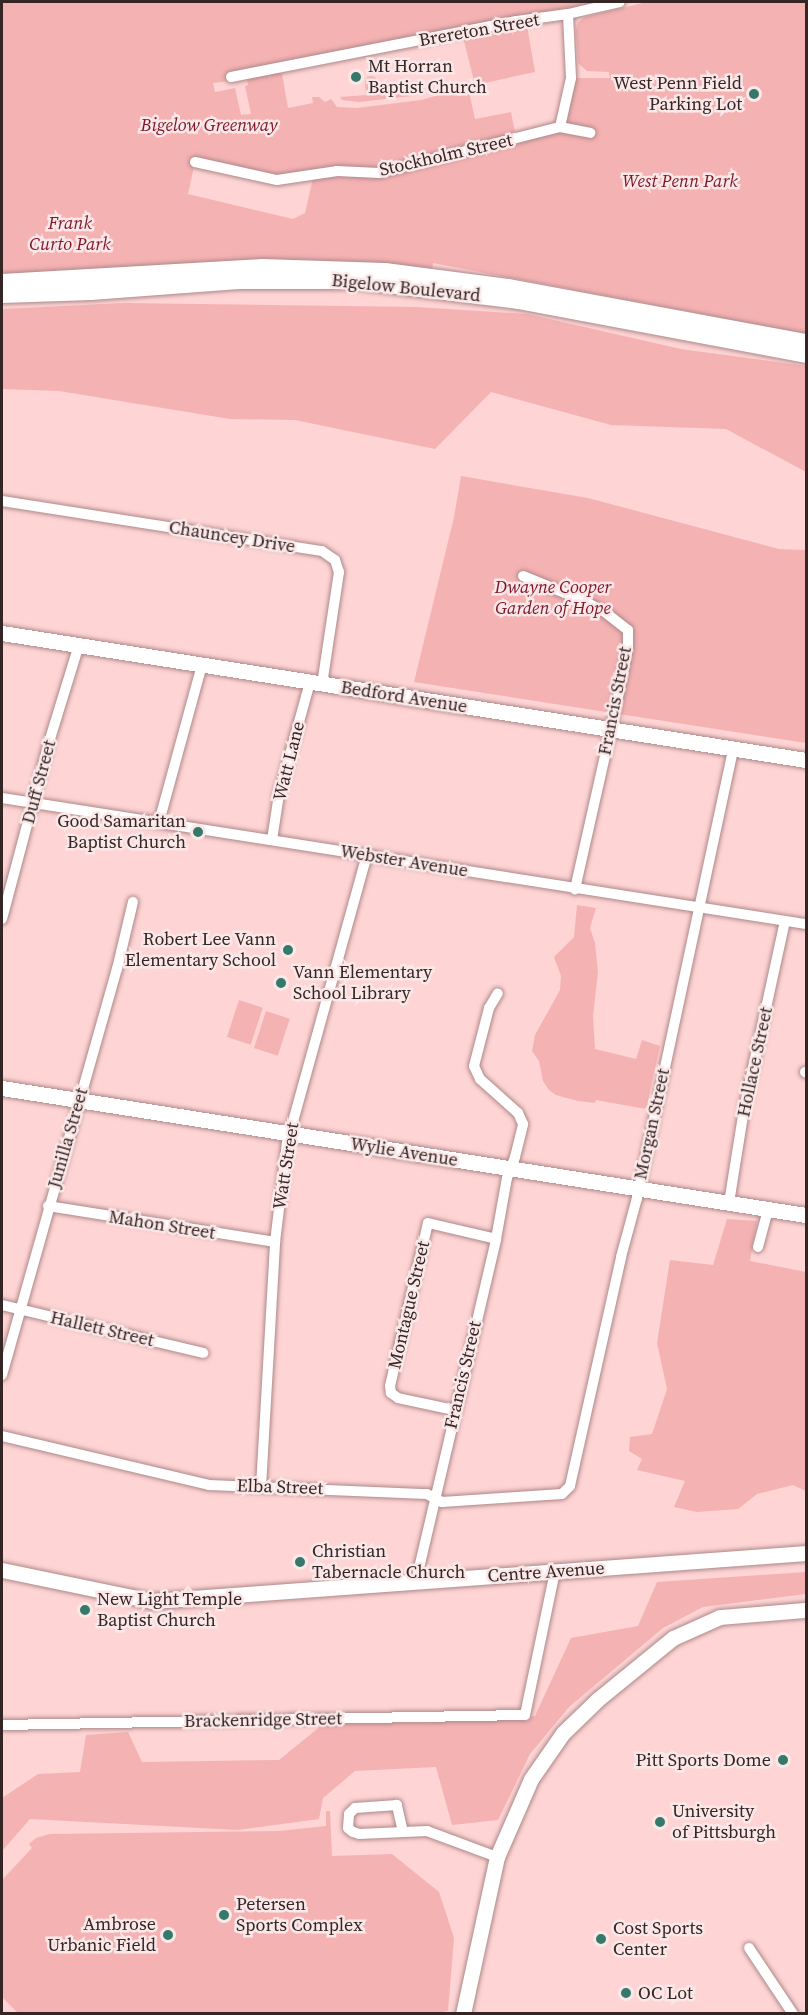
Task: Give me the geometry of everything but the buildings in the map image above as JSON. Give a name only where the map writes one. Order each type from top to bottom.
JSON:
[{"type":"main road","name":"Bigelow Boulevard","points":[[2,282],[75,280],[252,268],[386,271],[509,286],[807,342]]},
{"type":"main road","name":"Bigelow Boulevard","points":[[2,295],[91,292],[239,281],[356,281],[518,301],[807,355]]},
{"type":"street","name":"Brereton Street","points":[[231,77],[517,21],[568,14],[620,2]]},
{"type":"street","points":[[560,127],[571,78],[568,14]]},
{"type":"street","name":"Stockholm Street","points":[[195,162],[277,180],[338,171],[379,173],[560,127],[590,133]]},
{"type":"street","name":"Chauncey Drive","points":[[2,501],[322,551],[335,560],[339,572],[316,683]]},
{"type":"street","name":"Francis Street","points":[[523,576],[590,604],[628,630],[628,648],[575,889]]},
{"type":"street","name":"Bedford Avenue","points":[[2,633],[807,760]]},
{"type":"street","name":"Duff Street","points":[[2,919],[79,645]]},
{"type":"street","points":[[159,822],[202,665]]},
{"type":"street","name":"Watt Lane","points":[[272,840],[279,794],[316,683]]},
{"type":"street","name":"Morgan Street","points":[[562,1494],[570,1486],[639,1188],[733,749]]},
{"type":"street","name":"Webster Avenue","points":[[2,798],[807,924]]},
{"type":"street","name":"Watt Street","points":[[261,1487],[275,1242],[289,1134],[368,855]]},
{"type":"street","name":"Junilla Street","points":[[2,1375],[117,969],[132,902]]},
{"type":"street","name":"Hollace Street","points":[[729,1203],[744,1109],[785,921]]},
{"type":"street","name":"Francis Street","points":[[416,1581],[454,1410],[523,1124],[518,1113],[480,1079],[474,1066],[489,1008],[498,993]]},
{"type":"street","name":"Wylie Avenue","points":[[2,1088],[807,1215]]},
{"type":"street","name":"Mahon Street","points":[[48,1206],[275,1242]]},
{"type":"street","points":[[758,1247],[768,1209]]},
{"type":"street","name":"Montague Street","points":[[454,1410],[398,1398],[391,1394],[390,1386],[428,1223],[496,1239]]},
{"type":"street","name":"Hallett Street","points":[[2,1305],[203,1353]]},
{"type":"street","name":"Elba Street","points":[[2,1436],[209,1485],[427,1494],[442,1502],[562,1494]]},
{"type":"street","name":"Centre Avenue","points":[[2,1570],[152,1601],[807,1554]]},
{"type":"street","name":"Brackenridge Street","points":[[2,1725],[525,1715],[555,1572]]},
{"type":"street","points":[[463,2013],[497,1857],[531,1779],[563,1733],[597,1700],[673,1638],[720,1617],[807,1610]]},
{"type":"street","points":[[403,1832],[397,1805],[355,1808],[349,1814],[348,1828],[353,1832],[403,1832],[427,1831],[497,1857]]},
{"type":"street","points":[[749,1948],[793,2013]]},
{"type":"green space","points":[[2,2],[620,2],[526,20],[535,72],[475,85],[462,33],[281,68],[288,108],[313,103],[312,97],[319,97],[325,102],[331,99],[337,107],[357,108],[421,100],[468,87],[475,119],[511,112],[516,138],[560,127],[571,78],[610,78],[609,72],[587,71],[578,63],[576,31],[578,22],[585,17],[647,2],[806,2],[806,334],[433,263],[432,270],[2,275]],"holes":[[[247,79],[248,85],[245,86],[251,114],[241,115],[235,88],[215,92],[213,83]],[[195,162],[277,180],[314,174],[305,213],[293,219],[188,194]]]},
{"type":"green space","points":[[367,77],[376,78],[378,88],[387,88],[388,94],[394,94],[394,88],[409,82],[412,96],[359,102],[342,100],[340,97],[366,95],[365,82]]},
{"type":"green space","points":[[124,303],[416,307],[527,314],[681,349],[806,366],[806,472],[726,429],[611,425],[491,392],[435,449],[295,420],[230,419],[59,391],[2,389],[2,309]]},
{"type":"green space","name":"Dwayne Cooper Garden of Hope","points":[[461,476],[588,498],[779,549],[806,550],[806,743],[414,682],[454,517]]},
{"type":"green space","points":[[577,905],[596,908],[590,928],[595,943],[598,972],[593,1016],[595,1049],[636,1059],[642,1040],[660,1046],[646,1109],[596,1100],[595,1103],[578,1101],[556,1095],[543,1081],[539,1061],[532,1051],[535,1035],[560,990],[561,976],[554,957],[574,937]]},
{"type":"green space","points":[[239,1000],[263,1008],[251,1045],[227,1037]]},
{"type":"green space","points":[[266,1011],[290,1019],[278,1056],[254,1048]]},
{"type":"green space","points":[[727,1219],[757,1221],[750,1261],[806,1272],[806,1491],[793,1485],[757,1494],[738,1509],[697,1512],[674,1507],[685,1481],[637,1470],[642,1459],[629,1451],[630,1437],[652,1434],[667,1389],[657,1343],[670,1260],[713,1265]]},
{"type":"green space","points":[[806,1572],[806,1594],[703,1607],[663,1628],[569,1707],[530,1754],[498,1820],[452,1825],[436,1767],[355,1771],[323,1798],[319,1819],[238,1830],[30,1819],[2,1851],[2,1798],[38,1774],[80,1772],[86,1735],[128,1732],[142,1762],[279,1760],[327,1721],[417,1723],[535,1716],[571,1638],[638,1626],[657,1582]]},
{"type":"green space","name":"Petersen Sports Complex","points":[[326,1811],[330,1811],[332,1856],[392,1854],[439,1892],[454,1938],[448,2011],[432,2014],[19,2014],[2,1997],[2,1880],[32,1848],[29,1844],[36,1838],[50,1834],[279,1831],[326,1826]]},
{"type":"place","name":"Mt Horran Baptist Church","points":[[356,77]]},
{"type":"place","name":"West Penn Field Parking Lot","points":[[754,94]]},
{"type":"place","name":"Good Samaritan Baptist Church","points":[[198,832]]},
{"type":"place","name":"Robert Lee Vann Elementary School","points":[[288,950]]},
{"type":"place","name":"Vann Elementary School Library","points":[[281,983]]},
{"type":"place","name":"Christian Tabernacle Church","points":[[300,1562]]},
{"type":"place","name":"New Light Temple Baptist Church","points":[[85,1610]]},
{"type":"place","name":"Pitt Sports Dome","points":[[783,1760]]},
{"type":"place","name":"University of Pittsburgh","points":[[660,1822]]},
{"type":"place","name":"Petersen Sports Complex","points":[[224,1915]]},
{"type":"place","name":"Ambrose Urbanic Field","points":[[168,1935]]},
{"type":"place","name":"Cost Sports Center","points":[[601,1939]]},
{"type":"place","name":"OC Lot","points":[[626,1993]]},
{"type":"park label","name":"Bigelow Greenway","points":[[209,125]]},
{"type":"park label","name":"West Penn Park","points":[[680,181]]},
{"type":"park label","name":"Frank Curto Park","points":[[70,234]]}]
